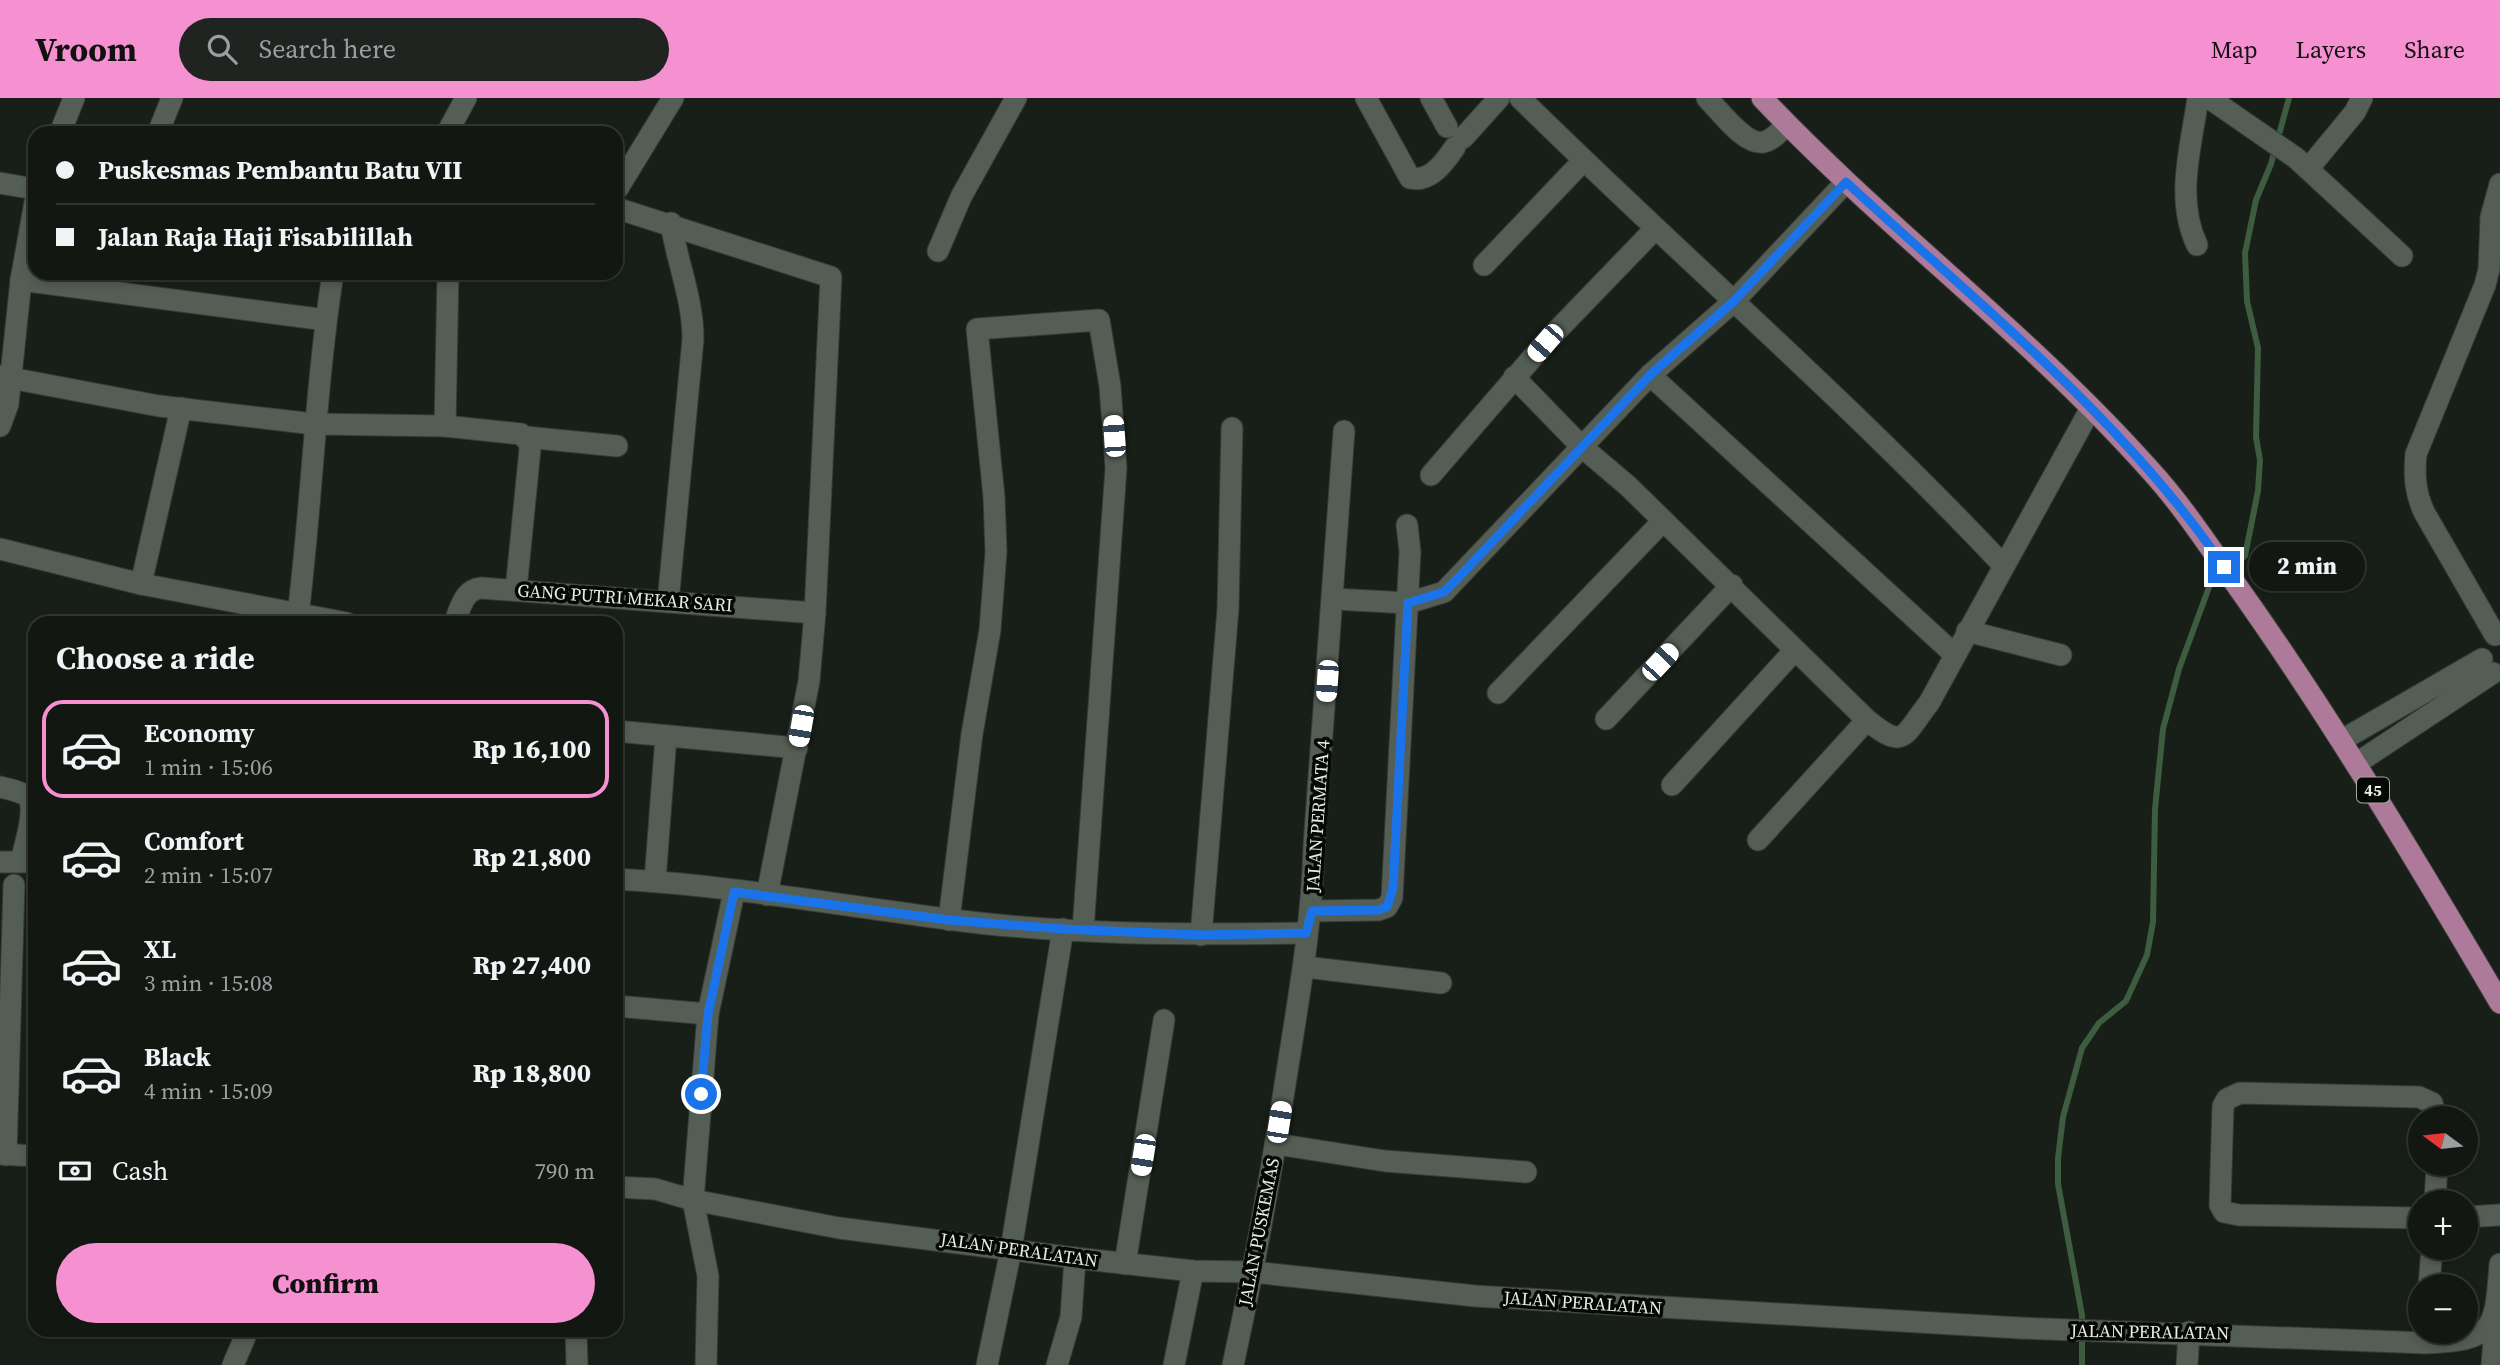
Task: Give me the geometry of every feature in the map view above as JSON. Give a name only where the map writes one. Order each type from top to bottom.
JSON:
[{"type":"main road","name":"45","points":[[1762,98],[1846,182],[2091,408],[2151,471],[2185,512],[2271,631],[2342,740],[2500,1003]]},
{"type":"street","points":[[63,126],[74,98]]},
{"type":"street","points":[[161,126],[172,98]]},
{"type":"street","points":[[451,126],[466,98]]},
{"type":"street","points":[[623,187],[673,98]]},
{"type":"street","points":[[938,251],[961,197],[1016,98]]},
{"type":"street","points":[[1366,98],[1410,178],[1426,177],[1445,162],[1455,138],[1499,98]]},
{"type":"street","points":[[1431,98],[1455,138]]},
{"type":"street","points":[[1520,98],[1654,230],[1734,301],[1954,513],[2003,565]]},
{"type":"street","points":[[1707,98],[1749,140],[1760,143],[1769,141],[1787,125]]},
{"type":"street","points":[[2197,245],[2186,217],[2184,194],[2198,98]]},
{"type":"street","points":[[2209,98],[2308,169],[2402,256]]},
{"type":"street","points":[[2308,169],[2355,112],[2362,98]]},
{"type":"street","points":[[1484,265],[1583,161]]},
{"type":"street","points":[[1334,599],[1408,603],[1444,592],[1650,375],[1734,301],[1846,182]]},
{"type":"street","points":[[0,183],[28,188]]},
{"type":"street","points":[[2492,669],[2484,645],[2498,634],[2424,512],[2417,496],[2414,476],[2416,454],[2485,285],[2489,269],[2491,217],[2500,184]]},
{"type":"street","points":[[623,201],[671,223],[831,277],[815,613],[809,681],[767,895]]},
{"type":"street","points":[[668,601],[693,339],[691,304],[677,260],[671,223]]},
{"type":"street","points":[[1431,475],[1514,377],[1654,230]]},
{"type":"street","points":[[0,426],[8,404],[6,378],[28,244]]},
{"type":"street","points":[[22,280],[326,320]]},
{"type":"street","points":[[298,616],[309,528],[314,424],[332,280]]},
{"type":"street","points":[[445,426],[449,280]]},
{"type":"street","points":[[949,920],[972,734],[990,630],[996,552],[994,497],[977,329],[1099,320],[1110,386],[1115,468],[1073,929],[987,1365]]},
{"type":"street","points":[[1650,375],[1954,654]]},
{"type":"street","points":[[1514,377],[1581,447],[1628,486],[1732,585],[1867,720],[1888,737],[1897,738],[1908,733],[1929,703],[2091,408]]},
{"type":"street","points":[[6,378],[181,408],[314,424],[445,426],[617,446]]},
{"type":"street","points":[[141,584],[181,408]]},
{"type":"street","points":[[1201,935],[1228,609],[1233,428]]},
{"type":"street","name":"JALAN PERMATA 4","points":[[1344,431],[1334,599],[1314,846],[1312,911],[1378,910],[1387,907],[1392,898],[1408,603],[1410,552],[1407,525]]},
{"type":"street","points":[[516,590],[530,449],[526,437]]},
{"type":"street","points":[[1497,693],[1663,521]]},
{"type":"street","points":[[0,549],[141,584],[289,616]]},
{"type":"street","points":[[1606,719],[1732,585]]},
{"type":"street","name":"GANG PUTRI MEKAR SARI","points":[[457,616],[472,589],[815,613]]},
{"type":"street","points":[[1967,631],[2062,655]]},
{"type":"street","points":[[1671,785],[1795,650]]},
{"type":"street","points":[[2342,740],[2492,669]]},
{"type":"street","points":[[2357,764],[2492,669]]},
{"type":"street","points":[[1758,840],[1867,720]]},
{"type":"street","points":[[623,733],[797,748]]},
{"type":"street","points":[[655,881],[666,736]]},
{"type":"street","points":[[0,787],[25,794],[28,798]]},
{"type":"street","points":[[18,862],[28,825]]},
{"type":"street","points":[[623,879],[655,881],[949,920],[1201,935],[1306,933]]},
{"type":"street","points":[[14,885],[3,1154],[28,1156]]},
{"type":"street","points":[[706,1365],[708,1276],[693,1200],[708,1014],[734,892]]},
{"type":"street","name":"JALAN PUSKEMAS","points":[[1233,1365],[1276,1144],[1305,967],[1306,933],[1312,911]]},
{"type":"street","points":[[1305,967],[1441,983]]},
{"type":"street","points":[[623,1007],[708,1014]]},
{"type":"street","points":[[1125,1264],[1164,1020]]},
{"type":"street","points":[[2408,1218],[2239,1215],[2224,1212],[2220,1205],[2223,1106],[2227,1099],[2240,1093],[2419,1097],[2433,1106]]},
{"type":"street","points":[[1276,1144],[1385,1161],[1526,1172]]},
{"type":"street","name":"JALAN PERALATAN","points":[[623,1187],[655,1189],[693,1200],[838,1228],[1125,1264],[1193,1271],[1253,1272],[1475,1296],[2020,1328],[2408,1337]]},
{"type":"street","points":[[2478,1216],[2500,1215]]},
{"type":"street","points":[[1057,1365],[1071,1317],[1075,1258]]},
{"type":"street","points":[[2492,1365],[2500,1264]]},
{"type":"street","points":[[1174,1365],[1193,1271]]},
{"type":"street","name":"JALAN PERALATAN","points":[[2478,1336],[2496,1314]]},
{"type":"street","points":[[2187,1365],[2189,1332]]},
{"type":"street","points":[[233,1365],[245,1337]]},
{"type":"street","points":[[576,1337],[577,1365]]},
{"type":"waterway","points":[[2082,1365],[2082,1315],[2058,1184],[2063,1117],[2082,1048],[2099,1023],[2126,1001],[2147,955],[2153,922],[2155,809],[2163,729],[2179,669],[2212,579],[2245,556],[2258,491],[2260,460],[2256,437],[2258,348],[2247,301],[2245,253],[2256,200],[2271,164],[2289,98]]},
{"type":"route","points":[[701,1094],[708,1014],[734,892],[949,920],[1063,929],[1201,935],[1306,933],[1312,911],[1378,910],[1387,907],[1393,888],[1408,603],[1444,592],[1650,375],[1734,301],[1846,182],[2091,408],[2151,471],[2185,512],[2224,567]]}]
